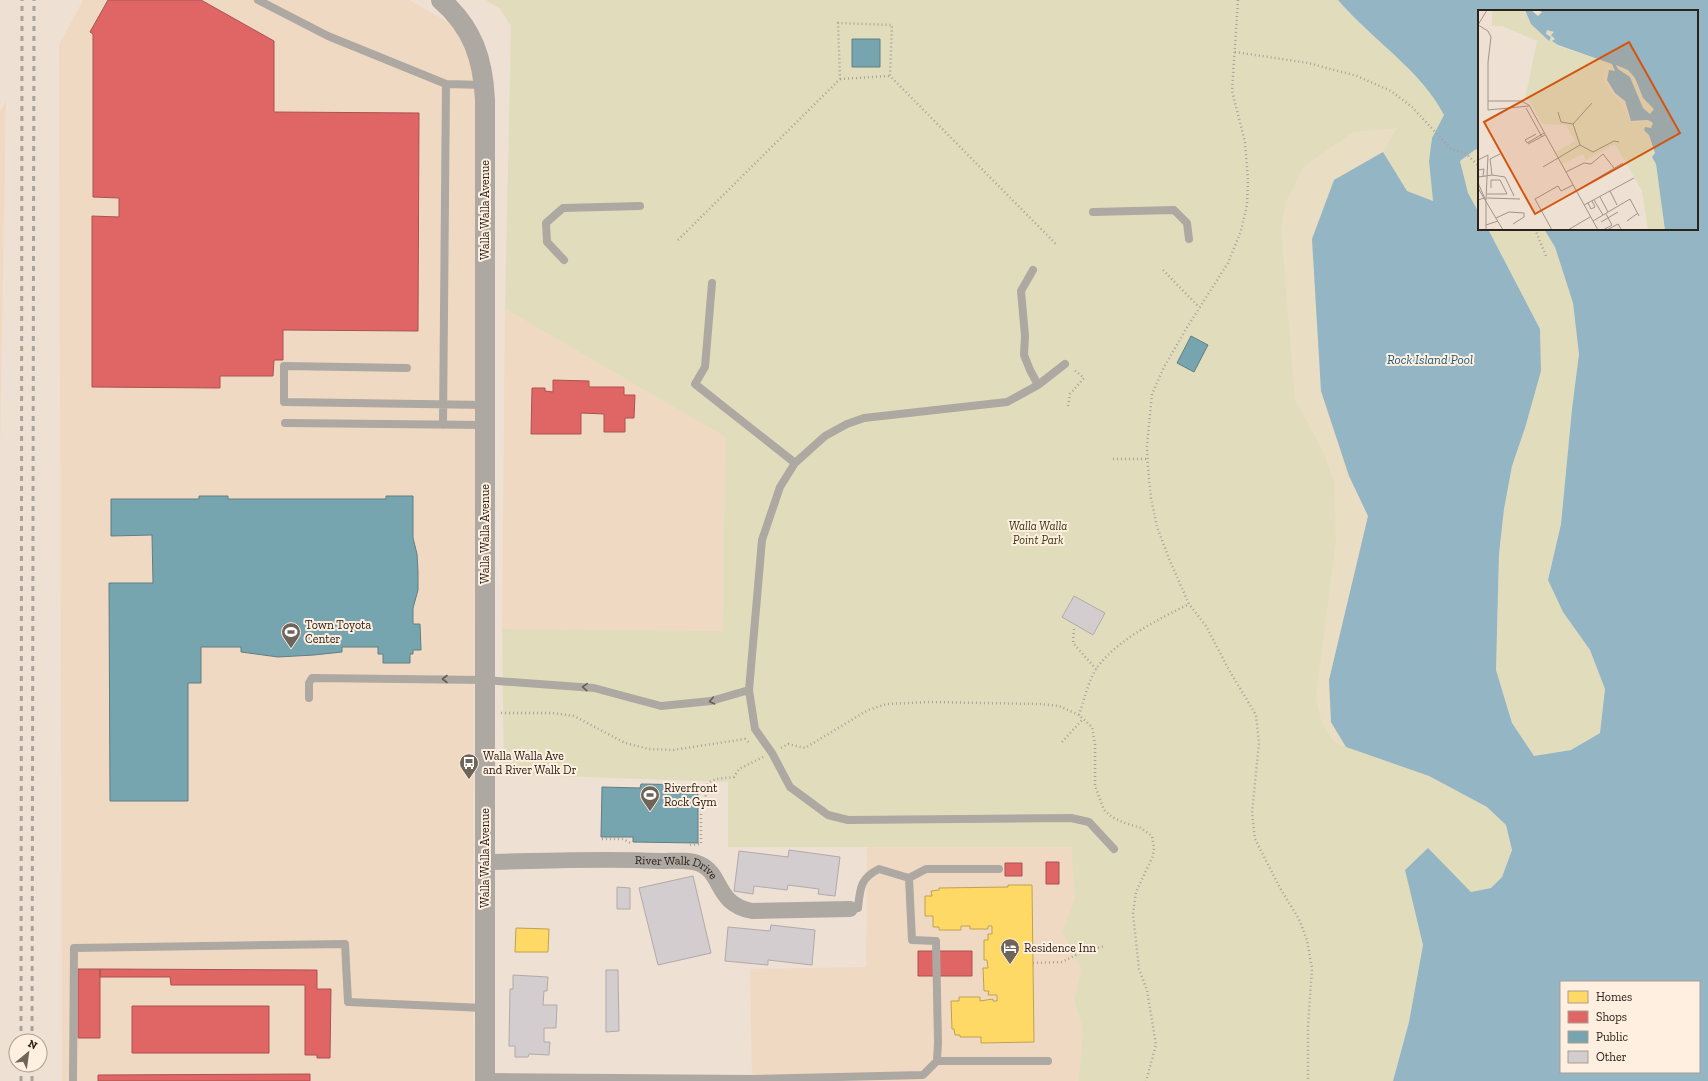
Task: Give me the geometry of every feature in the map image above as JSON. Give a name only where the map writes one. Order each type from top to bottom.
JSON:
[{"type":"street","name":"Walla Walla Avenue","points":[[441,0],[456,16],[471,37],[481,64],[484,85],[486,405],[484,680],[485,1079]]},
{"type":"street","name":"River Walk Drive","points":[[485,862],[635,859],[694,862],[706,868],[712,874],[727,898],[743,909],[752,911],[850,909]]},
{"type":"lane","points":[[258,0],[328,36],[446,84],[484,85]]},
{"type":"lane","points":[[442,425],[446,84]]},
{"type":"lane","points":[[564,260],[547,242],[546,223],[563,208],[640,206]]},
{"type":"lane","points":[[1093,212],[1174,210],[1187,223],[1189,239]]},
{"type":"lane","points":[[1032,270],[1021,292],[1025,336],[1024,355],[1038,385]]},
{"type":"lane","points":[[712,283],[704,367],[695,384],[795,463]]},
{"type":"lane","points":[[1066,364],[1038,385],[1007,402],[859,420],[848,424],[825,436],[795,463],[780,487],[762,540],[749,690],[755,729],[772,753],[790,787],[828,815],[848,820],[1071,818],[1089,822],[1114,848]]},
{"type":"lane","points":[[407,368],[284,366],[284,402],[486,405]]},
{"type":"lane","points":[[285,423],[486,425]]},
{"type":"lane","points":[[309,698],[309,683],[312,678],[484,680],[594,688],[661,706],[711,701],[749,690]]},
{"type":"lane","points":[[850,909],[858,908],[860,887],[869,874],[879,869],[909,878],[926,869],[999,869]]},
{"type":"lane","points":[[909,878],[912,940],[936,941],[937,1061]]},
{"type":"lane","points":[[73,1081],[74,948],[345,944],[348,1002],[485,1008]]},
{"type":"lane","points":[[485,1079],[753,1079],[923,1074],[937,1061],[1048,1061]]},
{"type":"path","points":[[1238,0],[1232,91],[1245,142],[1248,180],[1247,205],[1241,232],[1228,263],[1199,307],[1164,367],[1152,394],[1148,459],[1151,498],[1157,527],[1189,604],[1206,626],[1228,670],[1256,715],[1259,743],[1252,813],[1255,839],[1280,888],[1299,920],[1307,940],[1312,968],[1308,1026],[1308,1081]]},
{"type":"path","points":[[840,79],[838,23],[892,25],[890,76],[1056,244]]},
{"type":"path","points":[[1234,52],[1308,63],[1357,76],[1391,91],[1431,126],[1451,149],[1465,153],[1478,165]]},
{"type":"path","points":[[678,240],[840,79],[890,76]]},
{"type":"path","points":[[1536,230],[1546,256]]},
{"type":"path","points":[[1163,270],[1199,307]]},
{"type":"path","points":[[1066,364],[1084,378],[1070,394],[1068,406]]},
{"type":"path","points":[[1113,459],[1148,459]]},
{"type":"path","points":[[1079,715],[1096,669],[1117,647],[1140,631],[1189,604]]},
{"type":"path","points":[[1074,629],[1073,644],[1096,669]]},
{"type":"path","points":[[685,845],[701,844],[701,806],[706,798],[705,792],[708,784],[712,780],[734,778],[739,769],[788,744],[806,748],[868,710],[887,704],[937,702],[1040,704],[1059,706],[1079,715],[1092,727],[1095,744],[1095,786],[1104,810],[1112,817],[1141,828],[1152,836],[1154,848],[1153,856],[1136,892],[1133,914],[1139,969],[1147,990],[1156,1045],[1146,1081]]},
{"type":"path","points":[[484,712],[507,714],[553,713],[574,716],[625,743],[649,750],[673,750],[745,739],[754,747]]},
{"type":"path","points":[[1062,742],[1083,718]]},
{"type":"path","points":[[758,752],[762,758]]},
{"type":"path","points":[[602,838],[623,839],[637,846]]},
{"type":"path","points":[[1033,963],[1062,962],[1084,951],[1105,946]]},
{"type":"shaded area","points":[[83,0],[409,0],[443,19],[466,36],[477,54],[473,932],[474,1081],[62,1081],[59,45]]},
{"type":"shaded area","points":[[6,101],[0,448],[0,112]]},
{"type":"shaded area","points":[[505,309],[725,437],[723,632],[502,629]]},
{"type":"shaded area","points":[[867,847],[1071,847],[1075,897],[1062,932],[1081,970],[1074,1000],[1083,1031],[1078,1081],[752,1081],[750,969],[866,967]]},
{"type":"green space","name":"Walla Walla Point Park","points":[[486,0],[1338,0],[1351,15],[1422,83],[1434,98],[1444,115],[1432,138],[1429,161],[1433,202],[1407,191],[1383,152],[1329,680],[1346,747],[1429,776],[1487,807],[1506,825],[1512,850],[1502,877],[1491,888],[1471,892],[1428,849],[1405,870],[1423,944],[1409,1022],[1393,1081],[1078,1081],[1083,1031],[1074,1000],[1081,970],[1062,932],[1075,897],[1071,847],[728,847],[728,782],[504,774],[502,629],[723,631],[725,437],[505,309],[511,26],[500,9]]},
{"type":"green space","points":[[1476,148],[1478,151],[1478,211],[1468,193],[1460,161]]},
{"type":"green space","points":[[1489,230],[1545,230],[1555,247],[1573,303],[1579,354],[1561,524],[1548,580],[1563,612],[1590,650],[1605,689],[1600,733],[1571,750],[1533,756],[1512,723],[1496,670],[1499,554],[1504,509],[1512,466],[1525,428],[1541,371],[1540,329]]},
{"type":"sand","points":[[1397,128],[1383,152],[1334,180],[1312,239],[1321,391],[1349,476],[1368,516],[1329,680],[1331,722],[1346,747],[1334,742],[1321,720],[1316,697],[1336,540],[1334,481],[1323,451],[1295,400],[1281,228],[1286,202],[1303,167],[1353,132]]},
{"type":"water","name":"Rock Island Pool","points":[[1338,0],[1708,0],[1708,1081],[1393,1081],[1409,1022],[1423,945],[1405,870],[1428,848],[1471,892],[1491,888],[1502,877],[1512,850],[1506,825],[1487,807],[1429,776],[1346,747],[1331,722],[1329,680],[1368,516],[1349,476],[1321,391],[1312,239],[1334,180],[1383,152],[1407,191],[1433,201],[1429,161],[1432,138],[1444,115],[1434,99],[1409,69]],"holes":[[[1478,10],[1698,10],[1698,230],[1545,230],[1555,247],[1573,303],[1579,354],[1561,524],[1548,580],[1563,612],[1590,650],[1605,689],[1600,733],[1571,750],[1534,756],[1512,723],[1496,670],[1499,554],[1504,509],[1512,466],[1525,428],[1541,371],[1540,329],[1489,230],[1478,230],[1478,211],[1468,193],[1460,161],[1476,149],[1478,151]]]},
{"type":"building: Homes","name":"Residence Inn","points":[[1008,885],[1032,885],[1034,1042],[981,1043],[981,1037],[960,1037],[960,1035],[955,1035],[954,1029],[952,1029],[951,1001],[959,1001],[959,997],[980,997],[980,1001],[993,999],[993,1001],[997,1001],[997,995],[988,995],[989,991],[984,991],[983,968],[988,968],[987,960],[984,960],[984,940],[988,940],[988,934],[992,934],[992,926],[988,926],[988,929],[970,929],[970,926],[961,926],[961,930],[939,930],[939,927],[933,927],[933,916],[925,916],[925,896],[932,896],[931,891],[939,890],[939,888],[1008,887]]},
{"type":"building: Homes","points":[[516,928],[549,929],[548,952],[515,952]]},
{"type":"building: Shops","points":[[108,0],[201,0],[274,41],[274,112],[419,113],[418,331],[283,330],[283,360],[274,360],[273,376],[220,376],[220,388],[92,387],[92,216],[119,217],[119,198],[93,197],[93,34],[90,32]]},
{"type":"building: Shops","points":[[553,380],[589,381],[589,387],[624,387],[624,395],[635,395],[634,418],[625,418],[625,432],[604,432],[604,414],[581,413],[581,434],[531,434],[532,388],[545,388],[545,391],[553,392]]},
{"type":"building: Shops","points":[[1046,862],[1059,862],[1059,884],[1046,884]]},
{"type":"building: Shops","points":[[1005,863],[1022,863],[1022,876],[1005,876]]},
{"type":"building: Shops","points":[[918,951],[972,951],[972,976],[918,976]]},
{"type":"building: Shops","points":[[78,969],[100,969],[100,1038],[78,1038]]},
{"type":"building: Shops","points":[[100,969],[317,970],[317,989],[331,989],[330,1058],[317,1058],[317,1055],[305,1055],[305,985],[171,985],[170,977],[100,977]]},
{"type":"building: Shops","points":[[132,1006],[269,1006],[269,1053],[132,1053]]},
{"type":"building: Shops","points":[[310,1074],[310,1081],[98,1081],[98,1075]]},
{"type":"building: Public","points":[[852,39],[880,39],[880,67],[852,67]]},
{"type":"building: Public","points":[[1191,336],[1208,345],[1194,372],[1177,363]]},
{"type":"building: Public","name":"Town Toyota Center","points":[[199,496],[228,496],[228,499],[386,499],[386,496],[413,496],[413,538],[417,554],[418,590],[413,608],[413,624],[420,624],[421,650],[413,650],[413,654],[410,654],[410,663],[383,663],[383,654],[378,654],[378,647],[342,647],[342,652],[278,657],[241,652],[241,647],[201,647],[201,683],[188,683],[188,801],[110,801],[109,583],[153,583],[152,535],[111,536],[111,499],[199,499]]},
{"type":"building: Public","name":"Riverfront Rock Gym","points":[[641,784],[698,785],[698,843],[633,842],[633,837],[601,837],[602,787],[640,788]]},
{"type":"building: Other","points":[[1074,596],[1105,613],[1093,635],[1062,617]]},
{"type":"building: Other","points":[[789,850],[840,857],[835,896],[818,894],[819,889],[788,885],[787,890],[754,886],[753,894],[734,891],[739,851],[788,857]]},
{"type":"building: Other","points":[[693,876],[711,953],[658,965],[639,888]]},
{"type":"building: Other","points":[[617,887],[630,888],[630,909],[617,909]]},
{"type":"building: Other","points":[[771,925],[815,930],[812,965],[768,960],[768,965],[725,961],[728,927],[770,931]]},
{"type":"building: Other","points":[[606,970],[618,970],[619,1031],[606,1032]]},
{"type":"building: Other","points":[[513,975],[548,977],[547,991],[544,991],[543,1005],[557,1005],[556,1028],[544,1028],[544,1042],[550,1042],[549,1055],[529,1054],[528,1057],[515,1057],[515,1046],[509,1046],[510,989],[513,989]]},
{"type":"railway","points":[[21,1033],[22,0]]},
{"type":"railway","points":[[32,1033],[34,0]]},
{"type":"railway","points":[[21,1073],[21,1081]]},
{"type":"railway","points":[[32,1073],[32,1081]]},
{"type":"place","name":"Town Toyota Center","points":[[291,649]]},
{"type":"place","name":"Walla Walla Ave and River Walk Dr","points":[[469,780]]},
{"type":"place","name":"Riverfront Rock Gym","points":[[650,812]]},
{"type":"place","name":"Residence Inn","points":[[1010,965]]}]
